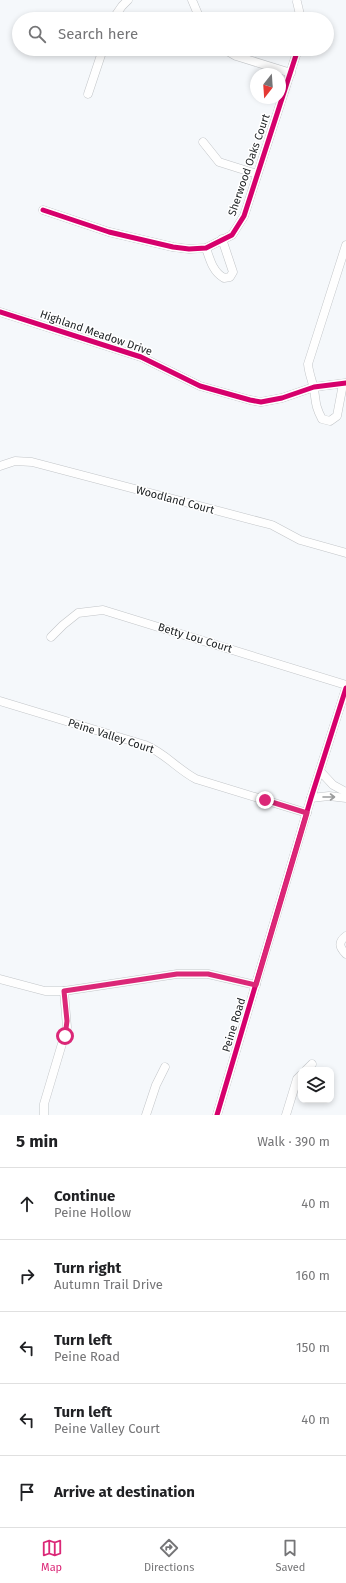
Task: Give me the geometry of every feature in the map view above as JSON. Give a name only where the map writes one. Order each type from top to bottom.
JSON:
[{"type":"street","points":[[118,12],[128,0]]},
{"type":"street","points":[[192,0],[197,12]]},
{"type":"street","points":[[296,2],[300,12]]},
{"type":"street","points":[[88,94],[101,56]]},
{"type":"street","points":[[236,56],[291,73]]},
{"type":"street","name":"Sherwood Oaks Court","points":[[43,210],[109,232],[173,247],[189,249],[206,248],[232,235],[244,216],[296,56]]},
{"type":"street","points":[[203,142],[219,162],[257,174]]},
{"type":"street","points":[[206,248],[212,265],[219,275],[224,278],[230,277],[233,272],[222,239]]},
{"type":"street","points":[[314,387],[309,375],[308,364],[346,247]]},
{"type":"street","name":"Highland Meadow Drive","points":[[0,312],[141,357],[200,386],[250,400],[261,402],[282,398],[314,387],[344,384],[337,416],[330,421],[322,419],[316,408],[314,387]]},
{"type":"street","name":"Woodland Court","points":[[0,466],[15,461],[32,462],[272,525],[300,540],[346,553]]},
{"type":"street","name":"Betty Lou Court","points":[[51,637],[62,625],[78,613],[103,610],[346,685]]},
{"type":"street","name":"Peine Road","points":[[217,1115],[311,798],[346,688]]},
{"type":"street","name":"Peine Valley Court","points":[[0,701],[145,745],[162,753],[186,773],[196,779],[307,813]]},
{"type":"street","points":[[320,771],[333,786],[346,792]]},
{"type":"street","points":[[311,798],[329,796],[346,798]]},
{"type":"street","points":[[346,936],[341,940],[340,944],[341,949],[346,954]]},
{"type":"street","points":[[0,979],[45,991],[64,991],[177,974],[208,974],[256,985]]},
{"type":"street","points":[[41,1114],[67,1027],[64,991]]},
{"type":"street","points":[[146,1115],[156,1085],[165,1067]]},
{"type":"street","points":[[286,1115],[298,1079]]},
{"type":"cycle path","points":[[43,210],[109,232],[173,247],[189,249],[206,248],[232,235],[244,216],[296,56]]},
{"type":"cycle path","points":[[0,312],[141,357],[200,386],[250,400],[261,402],[282,398],[314,387],[346,383]]},
{"type":"cycle path","points":[[217,1115],[311,798],[346,688]]},
{"type":"route","points":[[65,1036],[67,1021],[64,991],[177,974],[208,974],[256,985],[307,813],[265,800]]}]
